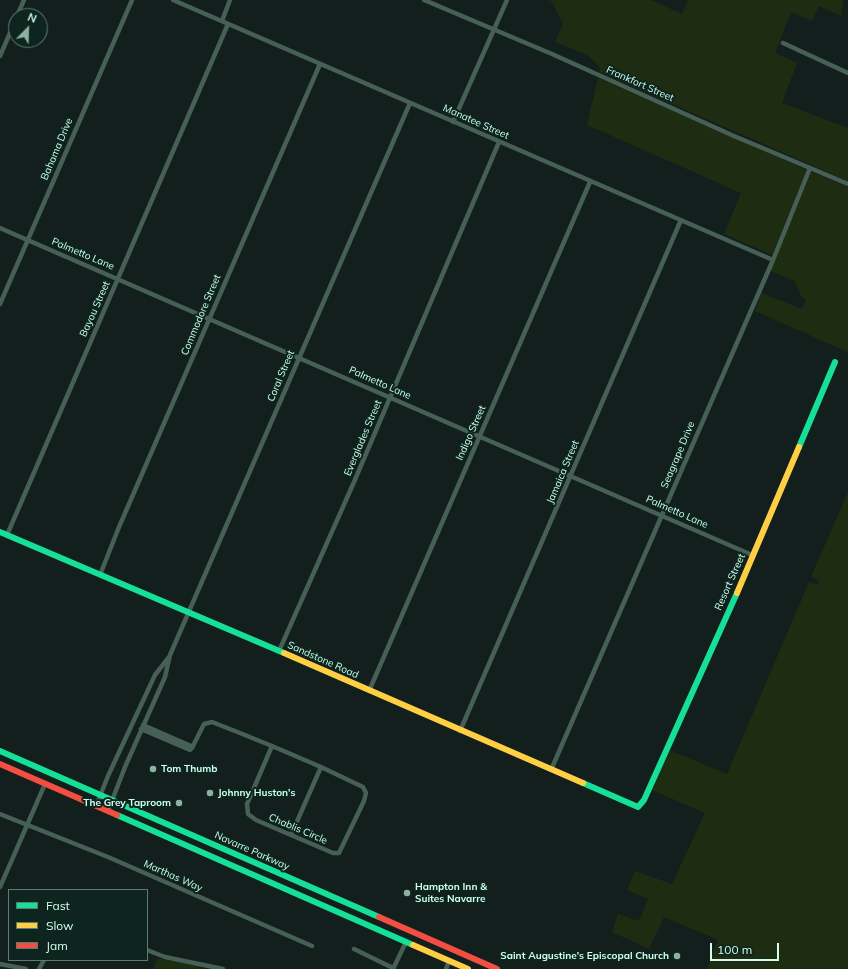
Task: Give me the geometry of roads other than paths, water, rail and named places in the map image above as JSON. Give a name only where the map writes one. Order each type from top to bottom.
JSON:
[{"type":"main road","name":"Resort Street","points":[[638,807],[644,800],[835,362]]},
{"type":"main road","name":"Sandstone Road","points":[[0,532],[638,807]]},
{"type":"main road","name":"Navarre Parkway","points":[[0,751],[496,969]]},
{"type":"main road","points":[[0,764],[468,969]]},
{"type":"street","name":"Bahama Drive","points":[[0,304],[132,0]]},
{"type":"street","name":"Manatee Street","points":[[173,0],[773,260]]},
{"type":"street","points":[[222,21],[230,0]]},
{"type":"street","name":"Frankfort Street","points":[[424,0],[848,184]]},
{"type":"street","points":[[453,122],[507,0]]},
{"type":"street","name":"Bayou Street","points":[[7,535],[228,24]]},
{"type":"street","points":[[0,56],[8,38]]},
{"type":"street","points":[[784,43],[848,73]]},
{"type":"street","name":"Commodore Street","points":[[100,575],[119,527],[320,64]]},
{"type":"street","name":"Coral Street","points":[[96,806],[156,675],[170,655],[189,613],[410,103]]},
{"type":"street","name":"Everglades Street","points":[[279,651],[499,142]]},
{"type":"street","name":"Seagrape Drive","points":[[551,770],[773,260],[810,168]]},
{"type":"street","name":"Indigo Street","points":[[369,691],[590,182]]},
{"type":"street","name":"Jamaica Street","points":[[460,731],[681,220]]},
{"type":"street","name":"Palmetto Lane","points":[[0,228],[752,555]]},
{"type":"street","name":"Coral Street","points":[[108,811],[142,727],[165,677],[170,655]]},
{"type":"street","name":"Chablis Circle","points":[[142,727],[191,746],[192,748],[204,724],[210,722],[272,746],[363,787],[366,793],[364,801],[339,853],[333,853],[256,820],[246,812],[247,804],[272,746]]},
{"type":"street","points":[[291,835],[321,767]]},
{"type":"street","points":[[0,888],[45,784]]},
{"type":"street","name":"Marthas Way","points":[[0,814],[26,826],[62,838],[108,857],[312,946]]},
{"type":"street","points":[[220,860],[225,850]]},
{"type":"street","points":[[354,949],[393,968],[406,942]]},
{"type":"street","points":[[148,950],[165,957],[223,969]]},
{"type":"street","points":[[446,969],[448,961]]},
{"type":"street","points":[[0,964],[26,969]]},
{"type":"place","name":"Tom Thumb","points":[[153,769]]},
{"type":"place","name":"Johnny Huston's","points":[[210,793]]},
{"type":"place","name":"The Grey Taproom","points":[[179,803]]},
{"type":"place","name":"Hampton Inn & Suites Navarre","points":[[407,893]]},
{"type":"place","name":"Saint Augustine's Episcopal Church","points":[[677,956]]}]
